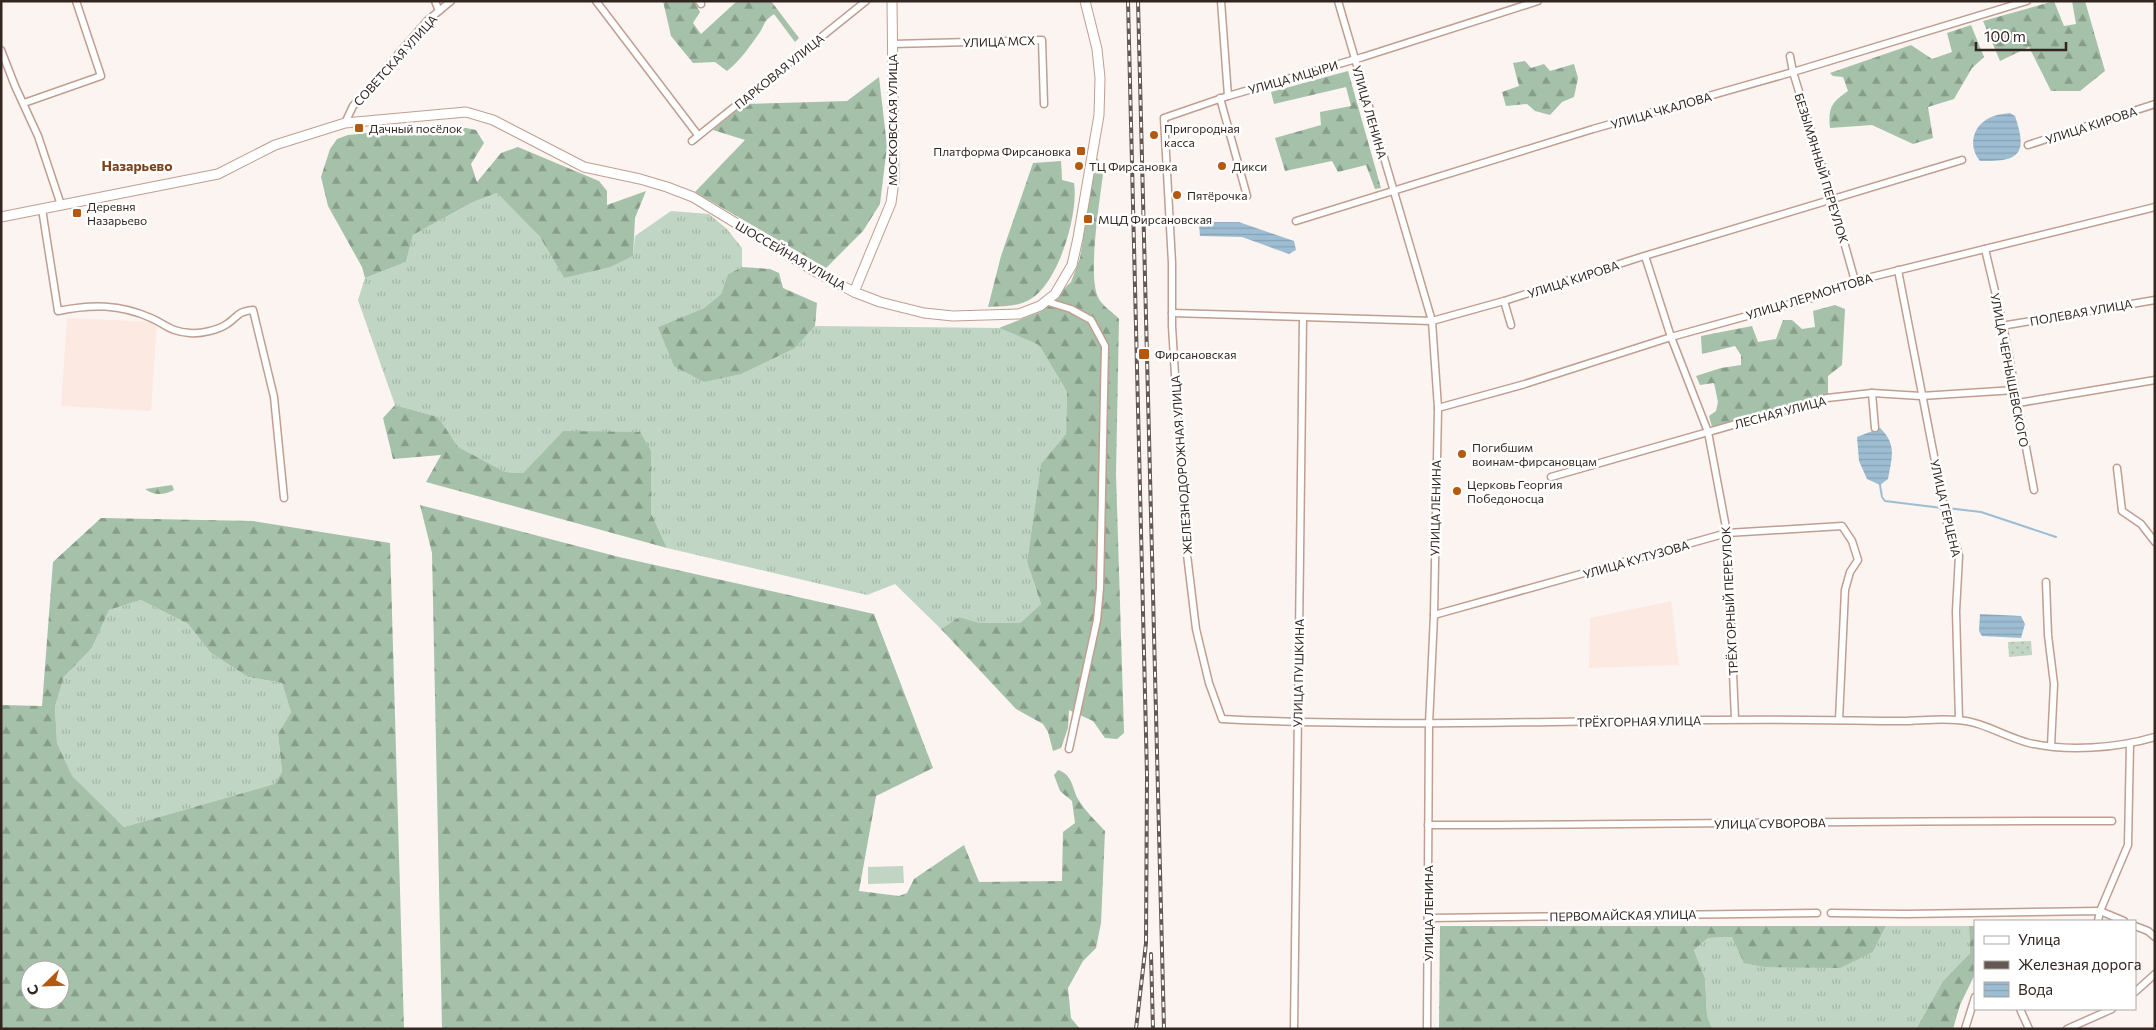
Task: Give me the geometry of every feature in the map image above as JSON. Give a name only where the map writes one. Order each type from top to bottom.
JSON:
[{"type":"street","points":[[24,103],[102,76],[76,1]]},
{"type":"street","points":[[435,1],[439,11]]},
{"type":"street","name":"СОВЕТСКАЯ УЛИЦА","points":[[345,123],[353,106],[428,20],[451,1]]},
{"type":"street","points":[[596,1],[698,135]]},
{"type":"street","name":"ПАРКОВАЯ УЛИЦА","points":[[692,141],[866,1]]},
{"type":"street","name":"МОСКОВСКАЯ УЛИЦА","points":[[854,292],[891,203],[894,181],[892,1]]},
{"type":"street","name":"ШОССЕЙНАЯ УЛИЦА","points":[[3,217],[218,174],[275,145],[345,123],[466,112],[493,120],[584,167],[667,186],[693,197],[816,272],[854,292],[898,308],[953,316],[1019,314],[1030,311],[1055,294],[1072,265],[1099,115],[1100,78],[1097,49],[1085,1]]},
{"type":"street","points":[[1221,1],[1228,96]]},
{"type":"street","name":"УЛИЦА ЛЕНИНА","points":[[1338,1],[1432,321],[1438,408],[1434,615],[1429,724],[1427,1029]]},
{"type":"street","name":"УЛИЦА МЦЫРИ","points":[[1164,118],[1220,98],[1354,60],[1538,1]]},
{"type":"street","name":"УЛИЦА ЧКАЛОВА","points":[[1296,221],[1593,129],[1793,72],[2027,1]]},
{"type":"street","name":"УЛИЦА МСХ","points":[[893,44],[1042,40],[1044,104]]},
{"type":"street","points":[[1,50],[38,136],[61,205]]},
{"type":"street","name":"БЕЗЫМЯННЫЙ ПЕРЕУЛОК","points":[[1790,56],[1793,72],[1855,281]]},
{"type":"street","points":[[1220,98],[1247,196]]},
{"type":"street","name":"УЛИЦА КИРОВА","points":[[2028,145],[2155,104]]},
{"type":"street","name":"ЖЕЛЕЗНОДОРОЖНАЯ УЛИЦА","points":[[1164,118],[1172,263],[1172,313],[1179,460],[1185,538],[1196,629],[1209,682],[1222,719]]},
{"type":"street","name":"УЛИЦА КИРОВА","points":[[1172,313],[1432,321],[1504,301],[1645,256],[1962,160]]},
{"type":"street","name":"УЛИЦА ЛЕРМОНТОВА","points":[[1438,408],[1525,384],[1671,337],[1812,298],[1855,281],[2155,206]]},
{"type":"street","points":[[42,209],[58,311],[80,306],[104,305],[152,318],[166,328],[192,333],[217,328],[228,323],[243,311],[253,310],[274,397],[284,498]]},
{"type":"street","name":"УЛИЦА ЧЕРНЫШЕВСКОГО","points":[[1985,249],[2003,325],[2034,490]]},
{"type":"street","name":"ТРЁХГОРНЫЙ ПЕРЕУЛОК","points":[[1645,256],[1671,337],[1708,432],[1727,534],[1735,719]]},
{"type":"street","name":"УЛИЦА ГЕРЦЕНА","points":[[1898,270],[1947,523],[1952,531],[1959,556],[1956,611],[1959,720]]},
{"type":"street","name":"ПОЛЕВАЯ УЛИЦА","points":[[2006,325],[2155,300]]},
{"type":"street","points":[[1504,301],[1511,325]]},
{"type":"street","points":[[1045,302],[1071,309],[1091,320],[1105,346],[1100,588],[1097,620],[1069,749]]},
{"type":"street","name":"УЛИЦА ПУШКИНА","points":[[1294,1029],[1303,318]]},
{"type":"street","points":[[2018,403],[2155,380]]},
{"type":"street","name":"ЛЕСНАЯ УЛИЦА","points":[[1551,477],[1827,398],[1872,393],[1921,396],[2015,390]]},
{"type":"street","points":[[1872,393],[1875,428]]},
{"type":"street","points":[[2117,468],[2122,510],[2141,524],[2155,542]]},
{"type":"street","name":"УЛИЦА КУТУЗОВА","points":[[1434,615],[1727,534],[1842,526],[1852,541],[1858,560],[1850,572],[1845,590],[1839,720]]},
{"type":"street","points":[[2046,582],[2048,635],[2054,684],[2051,746]]},
{"type":"street","name":"ТРЁХГОРНАЯ УЛИЦА","points":[[1222,719],[1297,723],[1429,724],[1735,719],[1959,720],[2007,734],[2028,743],[2051,746],[2095,747],[2130,744],[2155,737]]},
{"type":"street","points":[[2098,920],[2100,911],[2128,845],[2130,744]]},
{"type":"street","name":"УЛИЦА СУВОРОВА","points":[[1428,825],[1678,825],[1892,820],[2112,821]]},
{"type":"street","points":[[1831,913],[1906,914],[2100,911],[2122,920]]},
{"type":"street","name":"ПЕРВОМАЙСКАЯ УЛИЦА","points":[[1428,918],[1817,913]]},
{"type":"street","points":[[2136,926],[2148,931],[2155,937]]},
{"type":"street","points":[[2136,991],[2155,974]]},
{"type":"street","points":[[1965,1029],[1974,999]]},
{"type":"street","points":[[2020,1010],[2029,1029]]},
{"type":"street","points":[[2067,1029],[2110,1010]]},
{"type":"shaded area","points":[[67,318],[157,322],[151,411],[61,406]]},
{"type":"shaded area","points":[[1671,601],[1679,665],[1589,668],[1590,618]]},
{"type":"green space","points":[[663,1],[694,1],[700,12],[693,23],[701,34],[737,1],[771,1],[799,38],[795,42],[774,14],[766,21],[745,53],[727,71],[715,62],[693,63],[671,36]]},
{"type":"green space","points":[[2054,1],[2064,26],[2076,24],[2072,1],[2085,1],[2105,71],[2080,91],[2051,91],[2029,47],[2000,61],[1983,21]]},
{"type":"green space","points":[[1971,25],[1984,57],[1972,68],[1954,99],[1928,107],[1933,138],[1913,144],[1872,125],[1830,128],[1832,106],[1838,98],[1848,91],[1843,77],[1833,76],[1830,73],[1911,45],[1932,59],[1952,52],[1947,33]]},
{"type":"green space","points":[[1525,61],[1531,68],[1544,64],[1550,71],[1574,64],[1578,78],[1574,97],[1562,102],[1550,115],[1535,111],[1527,104],[1506,106],[1502,92],[1519,86],[1513,63]]},
{"type":"green space","points":[[1348,71],[1381,188],[1375,189],[1366,165],[1338,172],[1332,161],[1285,171],[1275,138],[1321,125],[1320,112],[1351,106],[1346,87],[1274,104],[1271,92]]},
{"type":"green space","points":[[879,77],[887,146],[880,204],[863,231],[826,268],[695,192],[745,140],[713,130],[743,104],[847,101]]},
{"type":"green space","points":[[451,125],[476,130],[484,143],[471,164],[477,182],[501,153],[518,147],[599,181],[607,191],[607,205],[646,191],[635,218],[633,256],[610,267],[564,278],[540,237],[497,193],[473,202],[413,235],[406,262],[365,278],[362,267],[328,206],[321,177],[330,149],[337,139],[348,135]]},
{"type":"green space","points":[[1096,157],[1104,166],[1094,253],[1095,286],[1098,297],[1104,306],[1119,319],[1116,474],[1124,733],[1117,739],[1105,738],[1093,721],[1069,710],[1068,728],[1061,748],[1053,751],[1048,732],[1043,724],[1016,709],[941,629],[959,617],[980,623],[1020,623],[1041,604],[1027,562],[1041,464],[1066,434],[1067,392],[1039,345],[999,328],[1040,312],[1071,282],[1080,258]]},
{"type":"green space","points":[[1061,161],[1062,180],[1074,183],[1075,196],[1070,230],[1057,265],[1049,280],[1029,300],[1014,305],[988,307],[1001,256],[1033,163]]},
{"type":"green space","points":[[497,193],[540,237],[564,278],[633,256],[635,236],[671,211],[709,214],[727,229],[742,248],[742,267],[728,274],[721,294],[704,308],[658,327],[795,348],[815,326],[999,328],[1039,345],[1067,392],[1066,434],[1041,465],[1027,562],[1041,604],[1020,623],[980,623],[959,617],[941,629],[895,584],[867,595],[667,548],[651,513],[651,451],[563,431],[523,473],[505,472],[457,447],[438,417],[395,405],[358,300],[365,278],[406,262],[413,235],[473,202]]},
{"type":"green space","points":[[742,267],[770,269],[779,273],[783,288],[817,303],[815,326],[795,348],[741,374],[704,382],[674,366],[658,327],[704,308],[721,294],[728,274]]},
{"type":"green space","points":[[1835,305],[1845,309],[1842,365],[1828,376],[1828,394],[1712,427],[1709,416],[1716,411],[1718,402],[1714,383],[1700,385],[1696,376],[1721,368],[1741,365],[1741,355],[1735,346],[1702,354],[1701,336],[1752,326],[1758,342],[1776,339],[1783,320],[1792,320],[1802,329],[1815,327],[1813,311]]},
{"type":"green space","points":[[395,405],[438,417],[458,447],[505,472],[523,473],[563,431],[640,432],[651,451],[651,513],[667,548],[426,482],[441,455],[393,459],[383,418]]},
{"type":"green space","points":[[172,485],[174,490],[163,494],[155,494],[145,489]]},
{"type":"green space","points":[[420,505],[619,557],[874,614],[933,768],[876,796],[859,891],[899,896],[907,893],[914,879],[964,845],[979,882],[1062,881],[1063,832],[1075,823],[1072,801],[1060,791],[1054,775],[1058,770],[1063,772],[1069,778],[1081,803],[1105,831],[1101,923],[1096,948],[1083,961],[1068,988],[1071,1018],[1080,1029],[442,1029],[432,553]]},
{"type":"green space","points":[[101,518],[253,521],[390,543],[404,1029],[1,1029],[1,705],[42,706],[53,562]],"holes":[[[141,600],[188,624],[211,653],[248,677],[282,683],[291,712],[278,734],[282,772],[274,784],[124,827],[72,776],[57,743],[55,707],[64,677],[92,648],[109,610]]]},
{"type":"green space","points":[[141,600],[188,624],[211,653],[248,677],[282,683],[291,712],[278,734],[282,772],[274,784],[124,827],[72,777],[57,743],[55,707],[64,677],[92,648],[109,610]]},
{"type":"green space","points":[[2031,641],[2032,655],[2009,657],[2008,642]]},
{"type":"green space","points":[[903,866],[904,883],[868,884],[868,867]]},
{"type":"green space","points":[[1440,926],[1886,926],[1873,952],[1840,968],[1765,967],[1744,963],[1732,937],[1708,938],[1694,950],[1705,978],[1707,1015],[1712,1029],[1439,1029]]},
{"type":"green space","points":[[1886,926],[1969,926],[1970,953],[1943,981],[1916,1029],[1712,1029],[1707,1015],[1705,978],[1694,950],[1708,938],[1732,937],[1765,967],[1801,967],[1873,952]]},
{"type":"green space","points":[[1969,926],[1974,926],[1974,976],[1960,1005],[1953,1029],[1916,1029],[1943,981],[1970,953]]},
{"type":"water","points":[[2010,113],[2015,116],[2021,139],[2017,153],[2004,160],[1980,161],[1976,155],[1973,142],[1977,129],[1987,119],[1996,115]]},
{"type":"water","points":[[1239,222],[1294,241],[1296,250],[1289,254],[1242,237],[1200,236],[1199,224]]},
{"type":"water","points":[[1880,428],[1889,440],[1892,452],[1888,479],[1880,485],[1867,479],[1859,461],[1857,437]]},
{"type":"water","points":[[1980,614],[2021,616],[2025,624],[2021,638],[1982,636],[1979,631]]},
{"type":"waterway","points":[[1880,485],[1882,497],[1885,501],[1942,508]]},
{"type":"waterway","points":[[1947,508],[1981,512],[2056,537]]},
{"type":"railway","points":[[1128,1],[1147,775],[1146,943],[1136,1029]]},
{"type":"railway","points":[[1138,1],[1164,1029]]},
{"type":"railway","points":[[1151,954],[1153,1029]]},
{"type":"place","name":"Дачный посёлок","points":[[359,128]]},
{"type":"place","name":"Пригородная касса","points":[[1154,135]]},
{"type":"place","name":"Платформа Фирсановка","points":[[1081,151]]},
{"type":"place","name":"ТЦ Фирсановка","points":[[1079,166]]},
{"type":"place","name":"Дикси","points":[[1222,166]]},
{"type":"place","name":"Пятёрочка","points":[[1177,195]]},
{"type":"place","name":"Деревня Назарьево","points":[[77,213]]},
{"type":"place","name":"МЦД Фирсановская","points":[[1088,219]]},
{"type":"place","name":"Фирсановская","points":[[1144,354]]},
{"type":"place","name":"Погибшим воинам-фирсановцам","points":[[1462,454]]},
{"type":"place","name":"Церковь Георгия Победоносца","points":[[1457,491]]},
{"type":"district","name":"Назарьево","points":[[137,165]]}]
